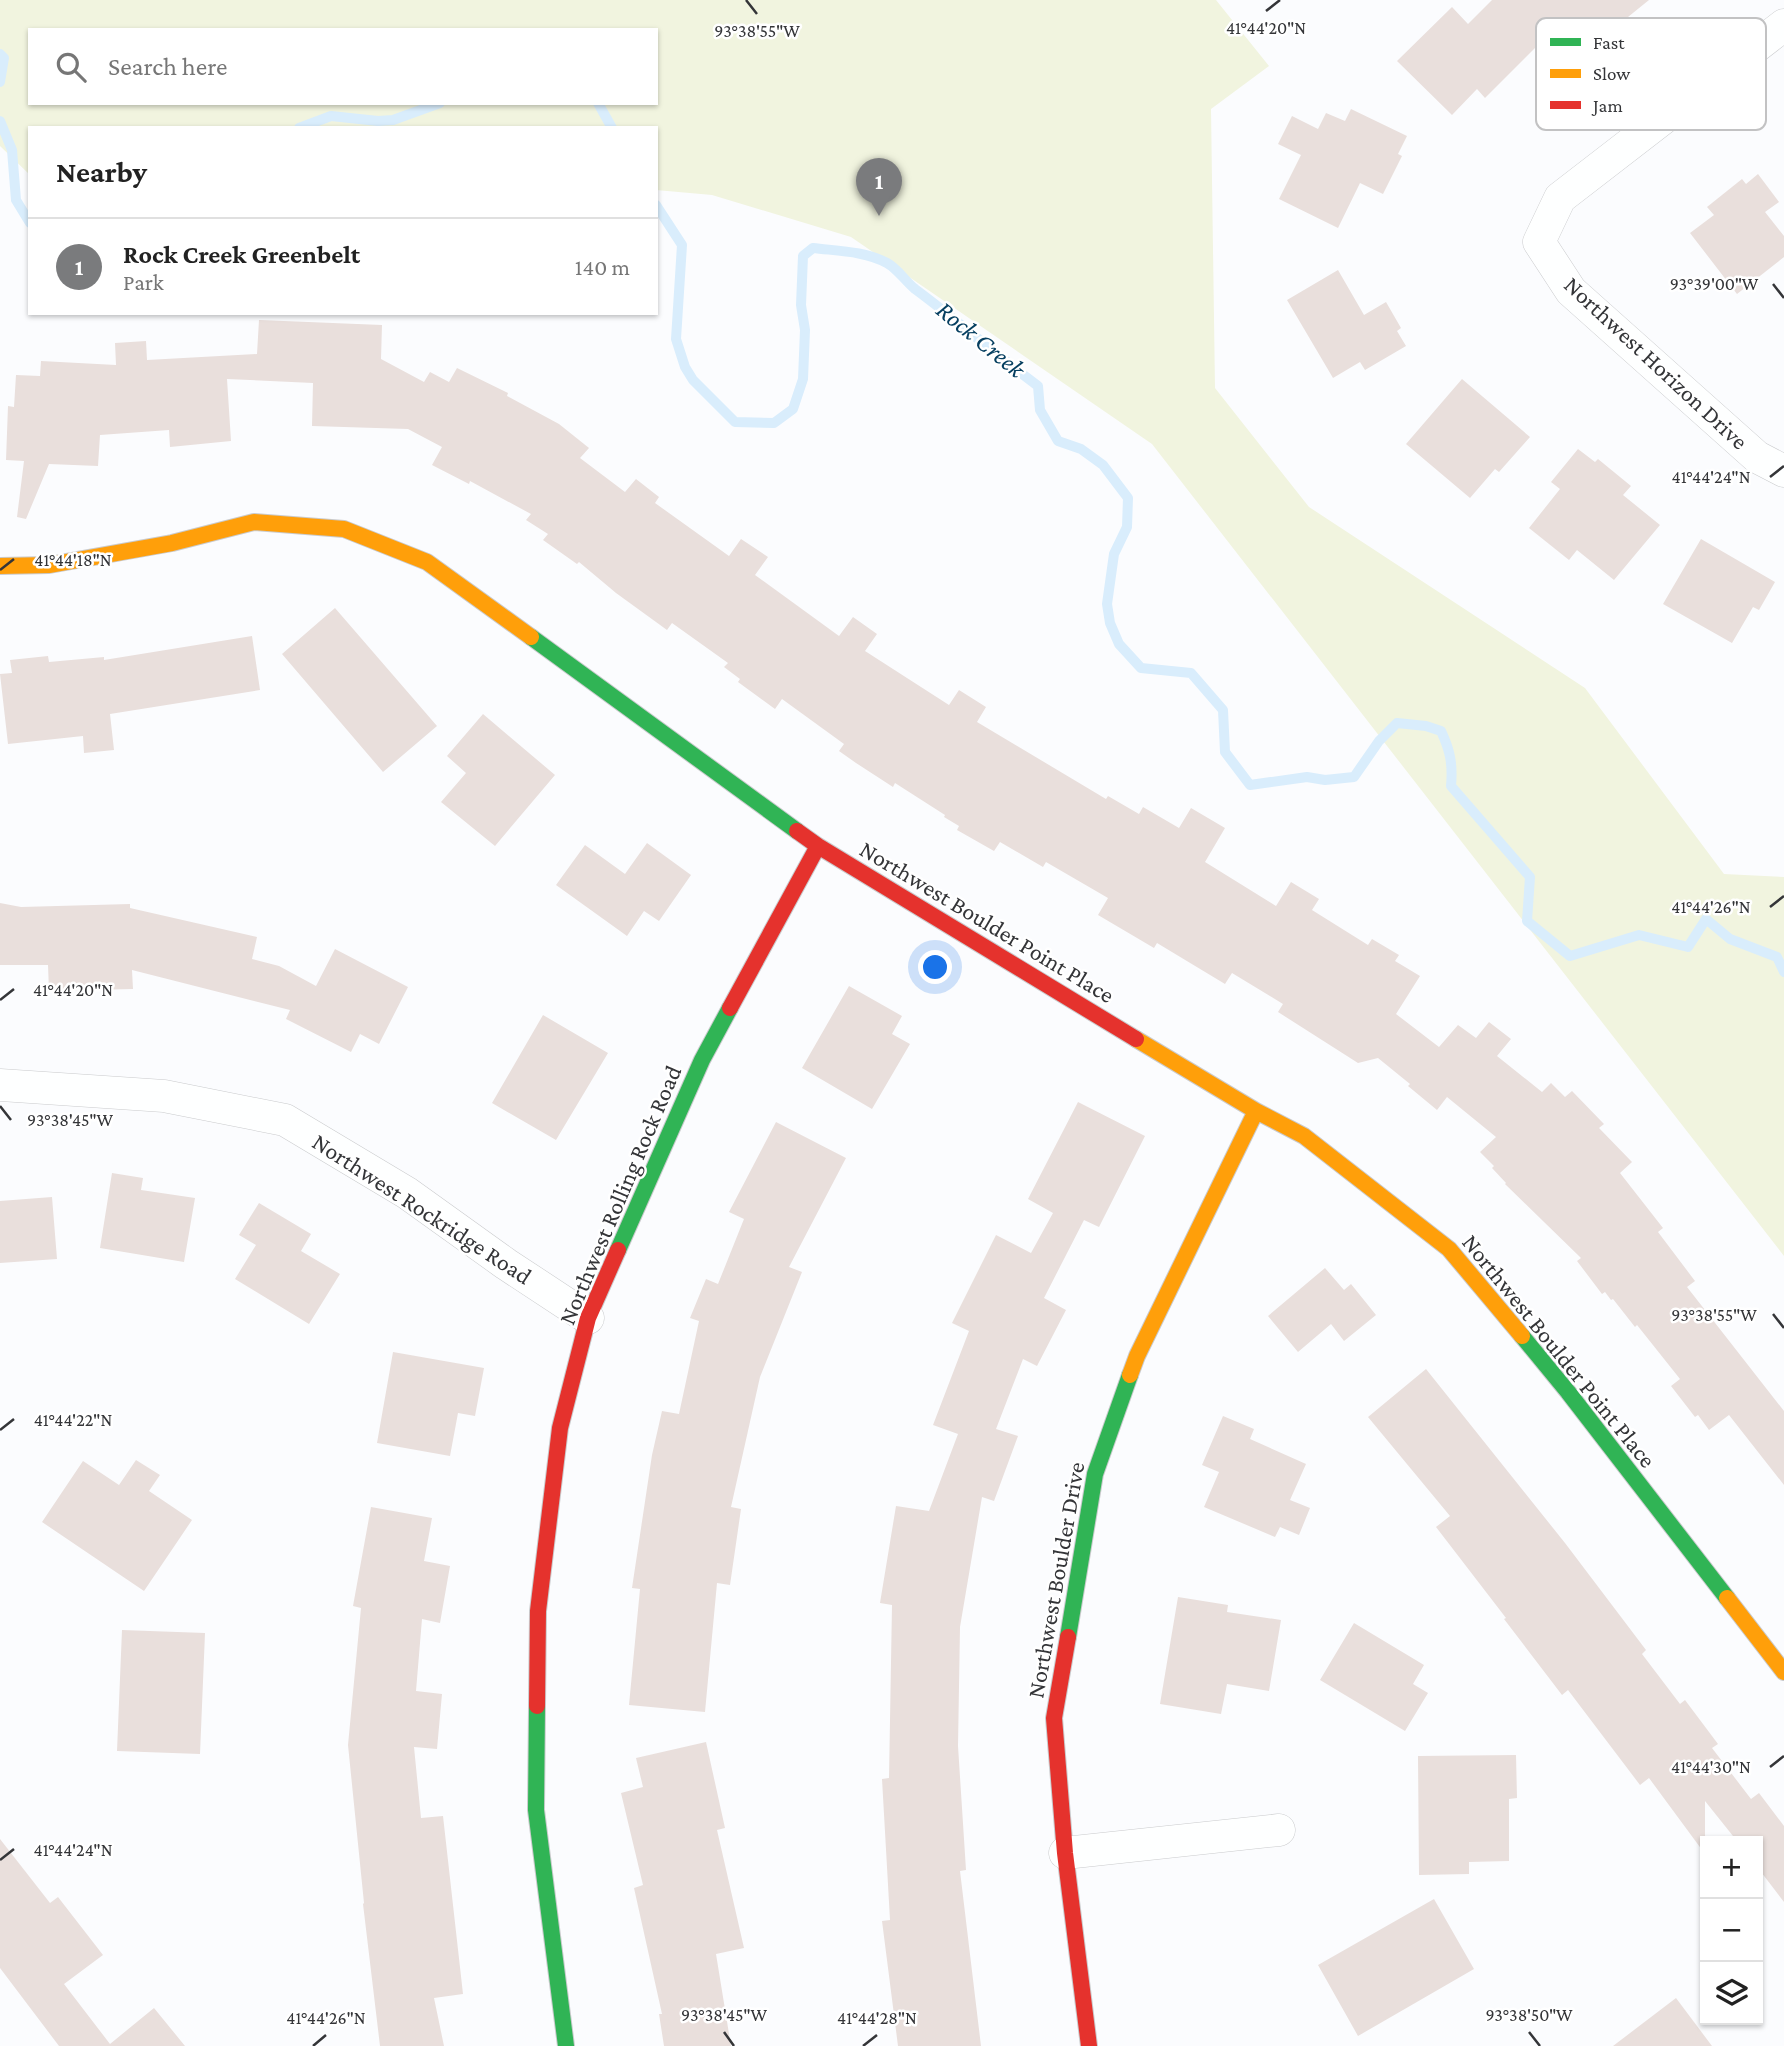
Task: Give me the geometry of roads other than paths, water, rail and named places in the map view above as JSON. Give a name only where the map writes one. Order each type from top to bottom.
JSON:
[{"type":"street","name":"Northwest Horizon Drive","points":[[1766,39],[1784,25]]},
{"type":"street","name":"Northwest Horizon Drive","points":[[1648,130],[1560,198],[1539,242],[1572,291],[1756,457],[1784,471]]},
{"type":"street","name":"Northwest Boulder Point Place","points":[[0,566],[49,565],[172,543],[254,522],[344,529],[427,562],[818,846],[1256,1111],[1304,1136],[1449,1249],[1567,1392],[1784,1672]]},
{"type":"street","name":"Northwest Rolling Rock Road","points":[[566,2046],[536,1810],[538,1611],[560,1429],[588,1318],[702,1060],[818,846]]},
{"type":"street","name":"Northwest Rockridge Road","points":[[0,1085],[164,1096],[285,1120],[407,1193],[506,1264],[588,1318]]},
{"type":"street","name":"Northwest Boulder Drive","points":[[1089,2046],[1065,1853],[1054,1718],[1095,1474],[1137,1356],[1256,1111]]},
{"type":"street","points":[[1065,1853],[1279,1830]]},
{"type":"waterway","name":"Rock Creek","points":[[0,54],[4,58],[0,82]]},
{"type":"waterway","name":"Rock Creek","points":[[304,126],[331,116],[393,120],[434,105]]},
{"type":"waterway","name":"Rock Creek","points":[[599,105],[611,126]]},
{"type":"waterway","name":"Rock Creek","points":[[0,121],[12,150],[16,200],[28,220]]},
{"type":"waterway","name":"Rock Creek","points":[[658,208],[682,245],[676,339],[685,367],[693,380],[735,422],[774,423],[793,409],[803,379],[803,256],[813,248],[860,254],[887,263],[915,289],[1038,386],[1040,410],[1058,441],[1081,449],[1103,465],[1128,498],[1127,527],[1114,554],[1107,604],[1110,623],[1119,644],[1141,668],[1191,673],[1223,710],[1225,752],[1250,785],[1307,777],[1325,780],[1354,777],[1379,741],[1397,723],[1426,726],[1441,731],[1450,757],[1451,786],[1530,877],[1527,921],[1570,956],[1639,935],[1688,947],[1706,919],[1730,939],[1777,957],[1784,972]]},
{"type":"place","name":"Rock Creek Greenbelt","points":[[879,216]]}]
